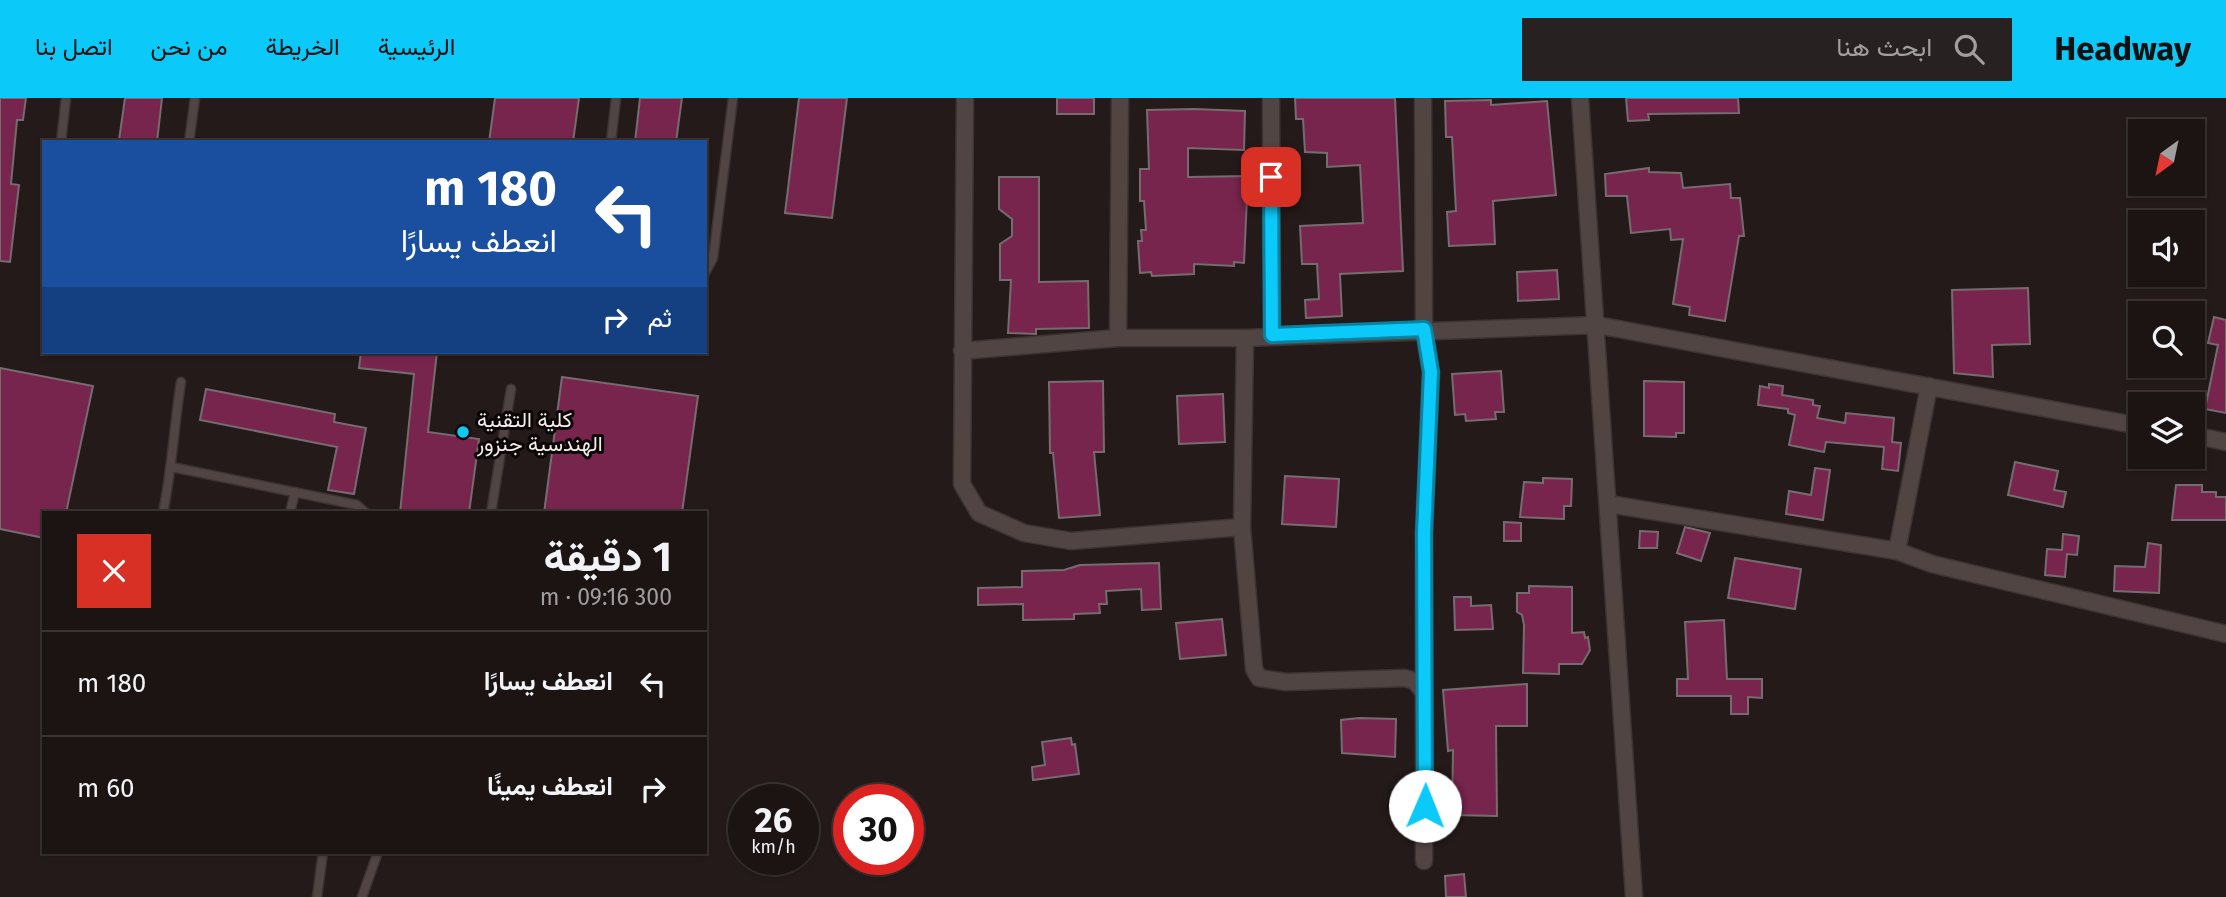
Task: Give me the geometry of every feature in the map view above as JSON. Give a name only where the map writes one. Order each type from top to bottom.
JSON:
[{"type":"street","points":[[965,98],[962,484],[979,513],[1024,533],[1071,541],[1242,527]]},
{"type":"street","points":[[1118,338],[1120,98]]},
{"type":"street","points":[[1271,98],[1272,335]]},
{"type":"street","points":[[1423,98],[1424,329],[1431,372],[1424,533],[1424,861]]},
{"type":"street","points":[[1580,98],[1634,897]]},
{"type":"street","points":[[961,351],[1118,338],[1245,338],[1424,329],[1597,325],[2128,424]]},
{"type":"street","points":[[1245,338],[1242,527],[1254,669],[1259,678],[1286,682],[1405,678],[1415,681],[1424,693]]},
{"type":"street","points":[[1897,551],[1929,386]]},
{"type":"street","points":[[2205,438],[2226,442]]},
{"type":"street","points":[[1609,504],[1897,551],[1945,567],[2226,634]]},
{"type":"lane","points":[[61,140],[66,98]]},
{"type":"lane","points":[[189,140],[195,98]]},
{"type":"lane","points":[[611,140],[615,98]]},
{"type":"lane","points":[[707,269],[713,258],[733,98]]},
{"type":"lane","points":[[163,511],[172,467],[173,431],[181,382]]},
{"type":"lane","points":[[491,511],[512,389]]},
{"type":"lane","points":[[172,467],[357,505],[364,511]]},
{"type":"lane","points":[[290,511],[295,492]]},
{"type":"lane","points":[[317,897],[323,854]]},
{"type":"lane","points":[[362,897],[377,854]]},
{"type":"building","points":[[0,98],[26,98],[23,120],[17,120],[11,184],[19,185],[10,262],[0,261]]},
{"type":"building","points":[[125,98],[162,98],[157,140],[119,140]]},
{"type":"building","points":[[495,98],[579,98],[573,140],[489,140]]},
{"type":"building","points":[[640,98],[682,98],[676,140],[635,140]]},
{"type":"building","points":[[799,98],[847,98],[832,218],[785,213]]},
{"type":"building","points":[[1057,98],[1094,98],[1094,114],[1057,114]]},
{"type":"building","points":[[1295,98],[1395,98],[1403,271],[1340,274],[1342,316],[1306,318],[1305,300],[1319,299],[1317,264],[1302,264],[1300,226],[1363,223],[1360,165],[1327,167],[1327,153],[1305,152],[1303,119],[1296,119]]},
{"type":"building","points":[[1626,98],[1738,98],[1739,113],[1648,114],[1649,120],[1628,121]]},
{"type":"building","points":[[1491,100],[1491,105],[1547,101],[1556,195],[1493,201],[1495,244],[1449,246],[1447,212],[1456,211],[1452,137],[1446,137],[1445,101]]},
{"type":"building","points":[[1147,110],[1245,111],[1244,150],[1188,148],[1188,177],[1248,176],[1244,263],[1234,262],[1234,266],[1194,264],[1194,274],[1152,276],[1151,272],[1140,273],[1138,241],[1142,241],[1141,230],[1146,230],[1144,201],[1140,201],[1140,169],[1149,169]]},
{"type":"building","points":[[1649,168],[1649,172],[1681,173],[1683,188],[1730,184],[1731,198],[1740,198],[1744,236],[1739,236],[1725,321],[1689,315],[1690,307],[1673,304],[1683,239],[1671,240],[1670,229],[1631,233],[1627,196],[1606,196],[1605,174]]},
{"type":"building","points":[[999,177],[1039,177],[1039,282],[1088,281],[1089,328],[1036,329],[1036,334],[1008,333],[1011,280],[1000,280],[1000,244],[1012,236],[1012,219],[999,209]]},
{"type":"building","points":[[1557,270],[1559,299],[1518,301],[1517,272]]},
{"type":"building","points":[[2028,288],[2030,344],[1992,345],[1993,377],[1954,373],[1952,290]]},
{"type":"building","points":[[2214,317],[2226,320],[2226,413],[2205,409],[2218,345],[2208,343]]},
{"type":"building","points":[[361,354],[437,354],[428,432],[479,439],[469,511],[400,511],[414,374],[359,368]]},
{"type":"building","points":[[0,368],[93,386],[66,511],[42,511],[42,538],[0,529]]},
{"type":"building","points":[[1501,371],[1504,412],[1495,412],[1496,419],[1466,421],[1465,414],[1455,415],[1452,374]]},
{"type":"building","points":[[562,377],[698,396],[682,511],[544,511]]},
{"type":"building","points":[[1103,381],[1104,452],[1094,452],[1100,515],[1059,518],[1053,453],[1050,453],[1049,382]]},
{"type":"building","points":[[1644,381],[1684,382],[1684,433],[1676,433],[1676,437],[1644,436]]},
{"type":"building","points":[[1769,384],[1783,386],[1782,395],[1813,400],[1813,405],[1820,406],[1817,418],[1845,423],[1846,413],[1894,418],[1892,442],[1901,443],[1898,471],[1882,469],[1884,447],[1826,442],[1824,452],[1789,445],[1795,415],[1788,413],[1788,409],[1758,405],[1760,386],[1769,388]]},
{"type":"building","points":[[206,389],[335,414],[334,422],[366,428],[354,494],[328,490],[337,447],[200,420]]},
{"type":"building","points":[[1223,394],[1225,442],[1179,444],[1177,396]]},
{"type":"building","points":[[2015,462],[2058,471],[2054,490],[2066,492],[2063,507],[2008,495]]},
{"type":"building","points":[[1815,468],[1830,470],[1823,520],[1786,514],[1789,491],[1811,495]]},
{"type":"building","points":[[1285,476],[1339,479],[1336,527],[1282,524]]},
{"type":"building","points":[[1543,478],[1572,479],[1571,506],[1564,506],[1564,519],[1520,517],[1524,482],[1543,483]]},
{"type":"building","points":[[2176,485],[2202,485],[2202,492],[2216,492],[2216,497],[2226,497],[2226,520],[2172,520]]},
{"type":"building","points":[[1504,522],[1521,523],[1521,541],[1504,541]]},
{"type":"building","points":[[1685,527],[1710,533],[1701,561],[1677,553]]},
{"type":"building","points":[[1640,531],[1658,532],[1657,548],[1639,548]]},
{"type":"building","points":[[2063,534],[2079,536],[2077,555],[2067,554],[2065,577],[2045,575],[2047,549],[2062,550]]},
{"type":"building","points":[[2148,543],[2161,545],[2159,593],[2114,591],[2115,566],[2145,567]]},
{"type":"building","points":[[1735,558],[1801,569],[1795,609],[1728,598]]},
{"type":"building","points":[[1159,563],[1161,609],[1142,610],[1141,589],[1106,591],[1107,604],[1099,604],[1100,613],[1074,614],[1074,619],[1023,620],[1023,604],[978,605],[978,588],[1022,587],[1022,571],[1064,570],[1080,565]]},
{"type":"building","points":[[1529,586],[1572,587],[1572,633],[1584,632],[1585,638],[1588,637],[1590,650],[1582,664],[1559,664],[1559,674],[1523,673],[1524,625],[1522,615],[1517,612],[1517,593],[1529,593]]},
{"type":"building","points":[[1454,597],[1471,597],[1471,606],[1491,605],[1493,629],[1455,630]]},
{"type":"building","points":[[1222,619],[1226,655],[1180,659],[1176,623]]},
{"type":"building","points":[[1724,620],[1727,679],[1762,679],[1762,698],[1748,697],[1748,714],[1731,714],[1731,696],[1677,696],[1677,679],[1688,679],[1685,622]]},
{"type":"building","points":[[1527,684],[1527,726],[1496,726],[1497,816],[1452,815],[1453,750],[1448,751],[1443,690]]},
{"type":"building","points":[[1396,719],[1395,757],[1342,753],[1341,720]]},
{"type":"building","points":[[1071,738],[1072,745],[1075,744],[1079,774],[1033,780],[1032,767],[1045,765],[1042,742]]},
{"type":"building","points":[[1464,874],[1466,897],[1446,897],[1445,876]]},
{"type":"place","name":"كلية التقنية الهندسية جنزور","points":[[463,432]]},
{"type":"route","points":[[1271,177],[1272,335],[1424,329],[1431,372],[1424,533],[1425,806]]}]
